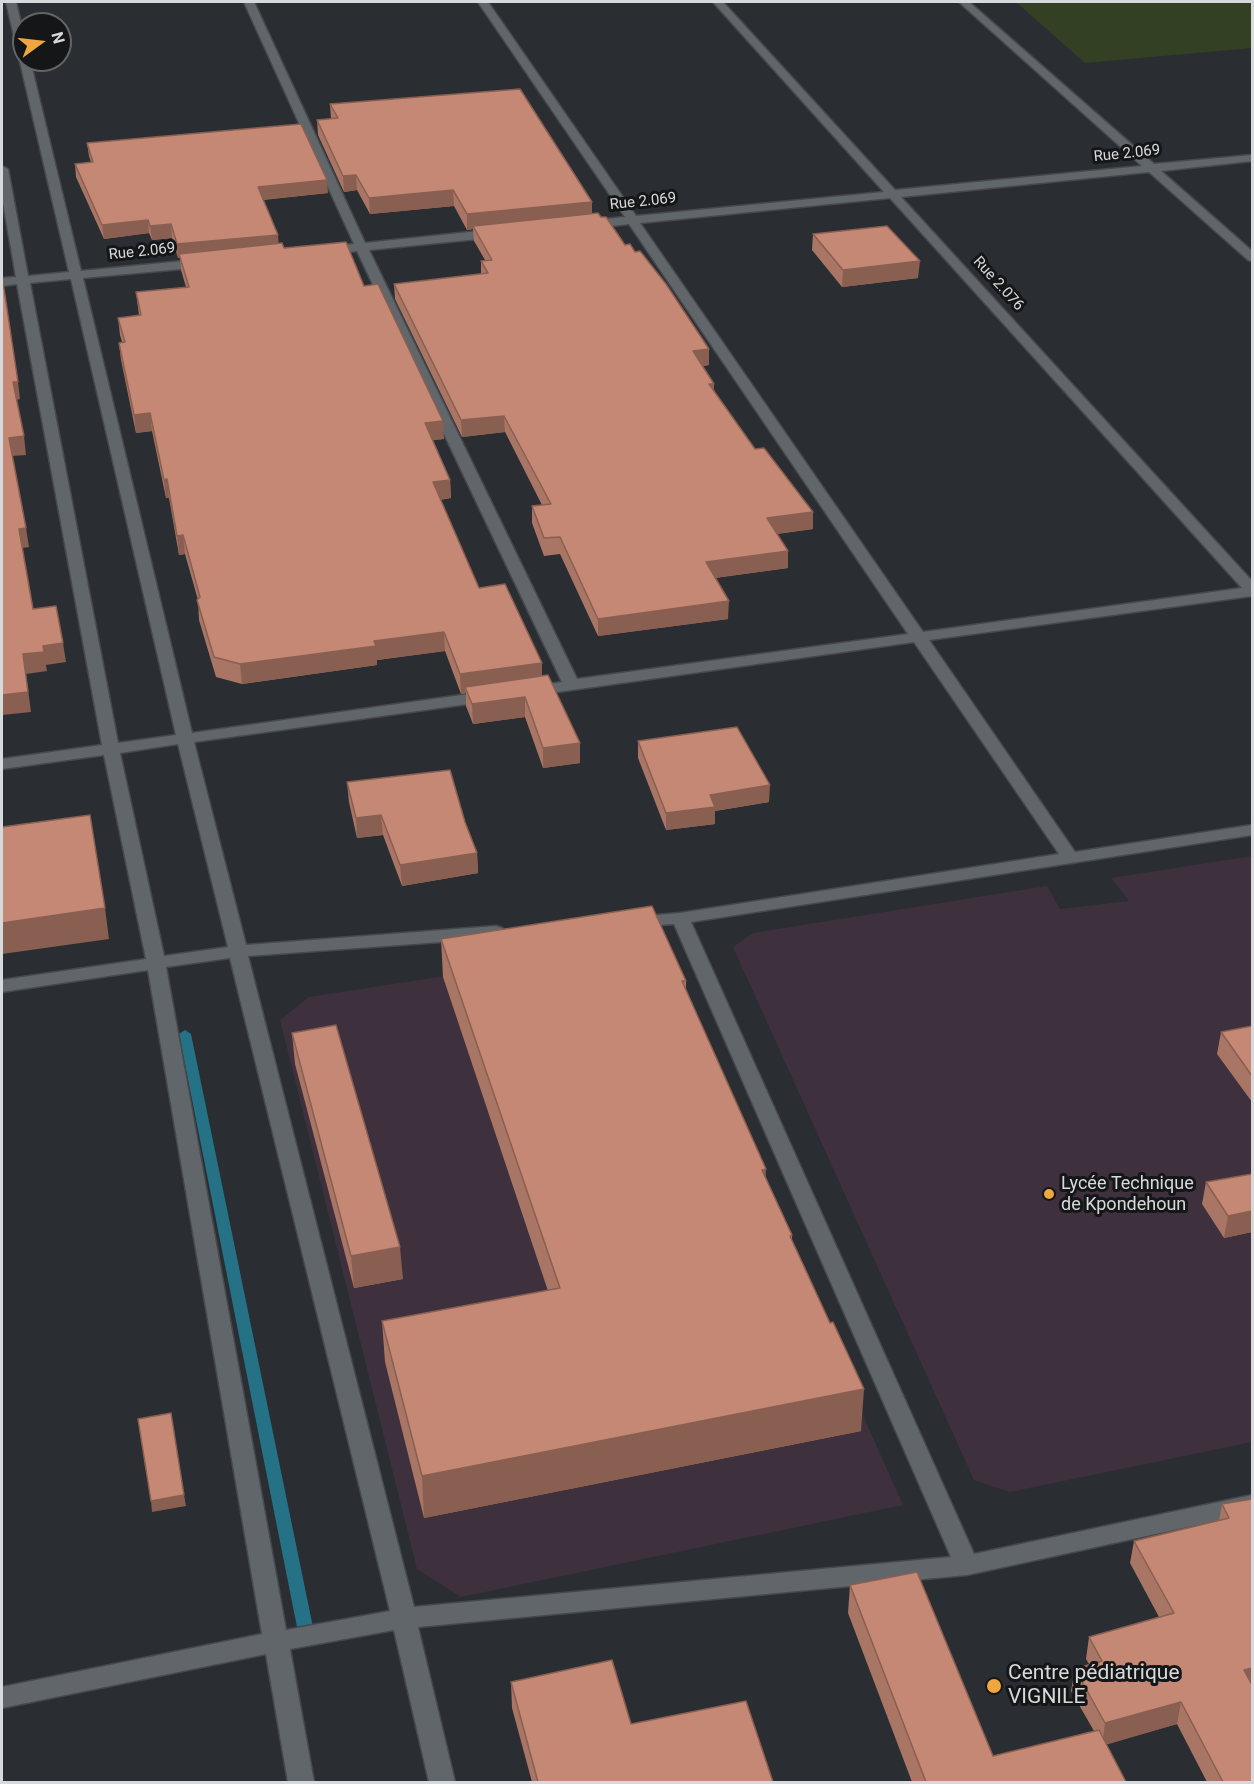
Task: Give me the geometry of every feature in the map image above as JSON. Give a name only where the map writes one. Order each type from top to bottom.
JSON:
[{"type":"street","points":[[249,2],[361,247],[572,685]]},
{"type":"street","points":[[483,2],[1070,858]]},
{"type":"street","name":"Rue 2.076","points":[[718,2],[1252,590]]},
{"type":"street","points":[[964,2],[1252,257]]},
{"type":"street","points":[[27,72],[185,738],[404,1618],[442,1782]]},
{"type":"street","name":"Rue 2.069","points":[[573,226],[1252,158]]},
{"type":"street","points":[[2,169],[111,749],[156,963],[274,1642],[301,1782]]},
{"type":"street","points":[[314,252],[514,232]]},
{"type":"street","name":"Rue 2.069","points":[[2,282],[219,261]]},
{"type":"street","points":[[2,764],[1252,590]]},
{"type":"street","points":[[622,922],[680,918],[1252,830]]},
{"type":"street","points":[[680,918],[967,1564]]},
{"type":"street","points":[[2,986],[237,951],[517,930]]},
{"type":"street","points":[[2,1698],[274,1642],[404,1618],[967,1564],[1252,1504]]},
{"type":"shaded area","name":"Lycée Technique de Kpondehoun","points":[[1252,856],[1252,1442],[1010,1492],[974,1480],[733,947],[753,933],[1047,886],[1060,909],[1129,901],[1111,878]]},
{"type":"shaded area","points":[[652,944],[903,1505],[461,1597],[417,1569],[280,1020],[309,997]]},
{"type":"green space","points":[[1016,2],[1252,2],[1252,48],[1085,63]]},
{"type":"building","points":[[520,89],[592,202],[467,214],[453,190],[369,198],[356,175],[343,176],[317,120],[338,118],[330,104]]},
{"type":"building","points":[[301,124],[327,180],[258,187],[278,235],[177,244],[171,224],[150,226],[148,220],[102,225],[75,164],[93,162],[87,143]]},
{"type":"building","points":[[598,213],[601,217],[606,217],[625,245],[630,244],[635,252],[640,251],[666,284],[709,349],[693,351],[714,384],[709,384],[755,449],[764,448],[813,512],[767,518],[788,551],[706,562],[729,601],[598,619],[560,537],[544,538],[532,506],[551,504],[504,416],[461,420],[394,284],[488,273],[481,261],[492,260],[473,226]]},
{"type":"building","points":[[887,226],[920,261],[843,270],[813,234]]},
{"type":"building","points":[[346,242],[364,286],[378,284],[443,421],[425,423],[450,480],[433,482],[479,588],[505,584],[542,663],[460,674],[444,632],[374,641],[376,646],[240,664],[214,657],[197,600],[200,597],[183,535],[177,536],[167,479],[164,480],[150,413],[134,415],[119,343],[125,342],[118,318],[141,315],[136,292],[189,287],[179,254],[282,243],[284,248]]},
{"type":"building","points":[[2,282],[18,382],[13,382],[24,436],[9,438],[26,528],[19,529],[33,609],[56,606],[63,643],[43,646],[44,652],[23,654],[28,692],[2,695]]},
{"type":"building","points":[[548,675],[580,743],[543,748],[525,697],[472,704],[465,687]]},
{"type":"building","points":[[737,727],[770,785],[710,795],[715,807],[666,813],[638,741]]},
{"type":"building","points":[[450,770],[465,822],[477,853],[400,865],[381,815],[356,818],[347,782]]},
{"type":"building","points":[[90,815],[105,908],[2,923],[2,827]]},
{"type":"building","points":[[652,906],[686,981],[682,981],[766,1169],[762,1170],[792,1235],[790,1236],[830,1323],[833,1322],[864,1389],[422,1476],[382,1321],[560,1288],[441,939]]},
{"type":"building","points":[[336,1025],[400,1247],[351,1256],[292,1033]]},
{"type":"building","points":[[1252,1026],[1252,1076],[1221,1032]]},
{"type":"building","points":[[1252,1174],[1252,1211],[1228,1216],[1206,1182]]},
{"type":"building","points":[[171,1413],[184,1495],[151,1501],[138,1419]]},
{"type":"building","points":[[1252,1499],[1252,1668],[1244,1670],[1252,1685],[1252,1782],[1223,1782],[1181,1702],[1105,1723],[1075,1669],[1102,1661],[1089,1637],[1174,1613],[1134,1541],[1229,1518],[1222,1504]]},
{"type":"building","points":[[917,1572],[993,1756],[1099,1730],[1126,1782],[926,1782],[850,1585]]},
{"type":"building","points":[[612,1660],[631,1724],[746,1701],[773,1782],[538,1782],[511,1682]]},
{"type":"waterway","points":[[185,1034],[306,1632]]},
{"type":"place","name":"Lycée Technique de Kpondehoun","points":[[1049,1194]]},
{"type":"place","name":"Centre pédiatrique VIGNILE","points":[[994,1686]]}]
